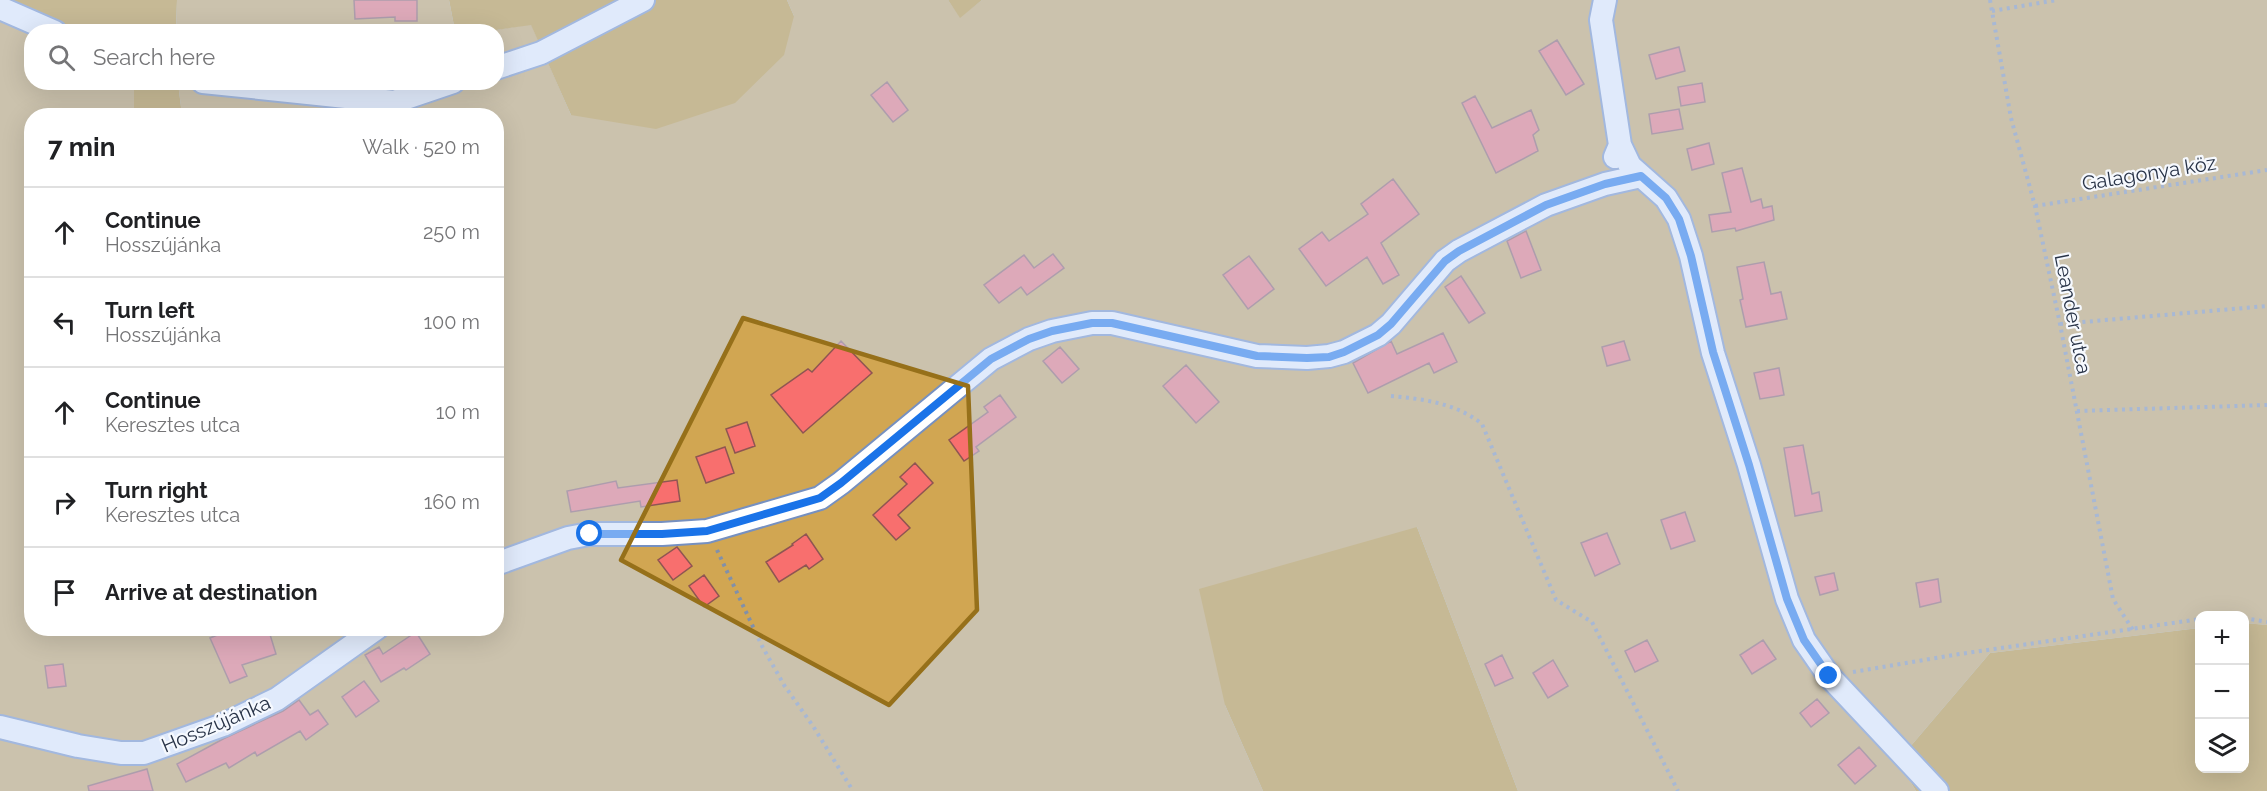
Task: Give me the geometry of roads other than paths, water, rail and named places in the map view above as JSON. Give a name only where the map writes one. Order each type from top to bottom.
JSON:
[{"type":"street","points":[[504,65],[541,53],[643,0]]},
{"type":"street","points":[[1599,7],[1620,145],[1630,166],[1666,198],[1679,219],[1691,256],[1713,352],[1749,465],[1787,599],[1804,640],[1829,676],[1937,791]]},
{"type":"street","points":[[0,8],[37,24]]},
{"type":"street","points":[[279,90],[394,102],[429,90]]},
{"type":"street","points":[[1605,184],[1620,145]]},
{"type":"street","points":[[504,561],[560,541],[590,534],[662,534],[707,531],[820,498],[991,359],[1029,339],[1067,327],[1112,323],[1257,356],[1329,357],[1344,352],[1378,335],[1391,324],[1445,261],[1459,251],[1546,205],[1605,184],[1641,176]]},
{"type":"street","name":"Hosszújánka","points":[[0,727],[78,746],[121,753],[144,753],[223,725],[277,699],[366,636]]}]
